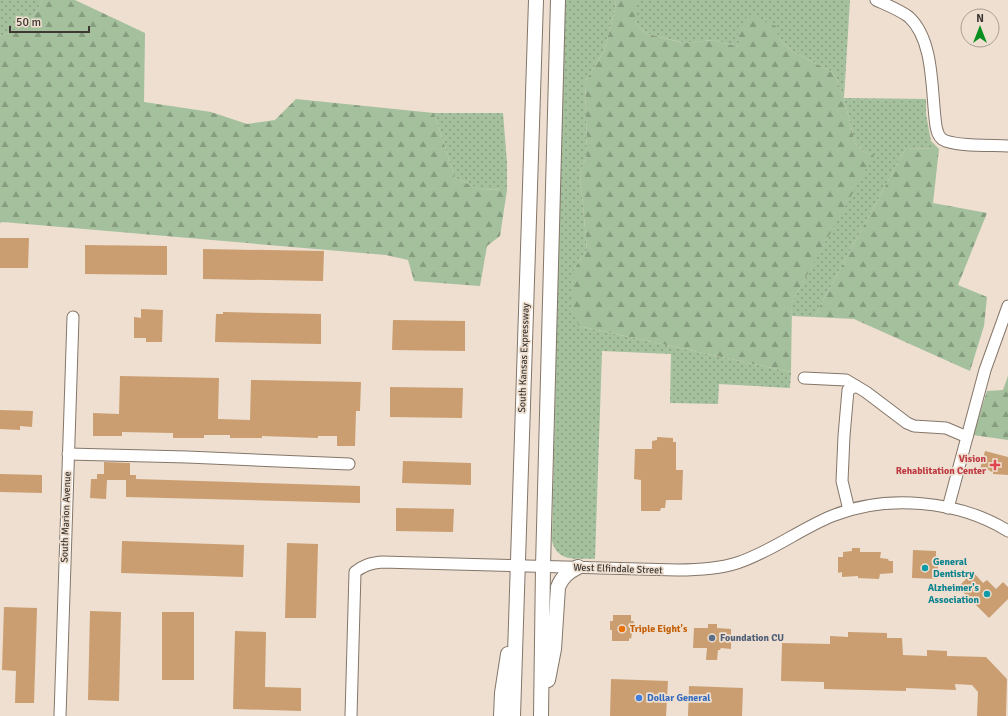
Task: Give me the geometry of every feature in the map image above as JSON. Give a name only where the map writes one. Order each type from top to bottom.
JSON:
[{"type":"main road","name":"South Kansas Expressway","points":[[513,716],[536,0]]},
{"type":"main road","points":[[541,713],[551,223],[558,0]]},
{"type":"main road","points":[[541,713],[554,649],[558,587],[564,576],[578,567]]},
{"type":"main road","points":[[501,716],[504,677],[516,615]]},
{"type":"street","points":[[876,0],[908,16],[916,25],[921,35],[928,58],[936,126],[938,134],[943,140],[960,144],[1008,146]]},
{"type":"street","points":[[948,508],[985,370],[1008,306]]},
{"type":"street","name":"South Marion Avenue","points":[[60,716],[73,317]]},
{"type":"street","points":[[804,378],[846,380],[866,392],[907,423],[914,426],[946,428],[967,437]]},
{"type":"street","points":[[849,510],[842,481],[844,436],[848,390],[856,386]]},
{"type":"street","points":[[68,454],[179,456],[350,464]]},
{"type":"street","name":"West Elfindale Street","points":[[351,716],[355,572],[363,566],[373,563],[518,565],[677,570],[711,569],[738,562],[765,551],[818,522],[849,510],[883,503],[899,502],[948,508],[985,519],[1008,531]]},
{"type":"green space","points":[[0,0],[42,0],[37,12],[18,29],[0,36]]},
{"type":"green space","points":[[42,0],[75,0],[145,33],[144,102],[211,112],[247,124],[275,120],[296,99],[434,113],[455,178],[479,189],[507,190],[500,236],[487,246],[480,286],[414,281],[408,260],[386,255],[3,222],[0,223],[0,36],[18,29],[37,12]]},
{"type":"green space","points":[[564,0],[616,0],[615,10],[604,51],[585,82],[587,153],[580,174],[587,250],[574,269],[579,326],[791,372],[790,388],[719,384],[718,404],[670,403],[671,354],[602,351],[595,559],[575,559],[563,556],[555,548],[552,541]]},
{"type":"green space","points":[[616,0],[635,0],[635,22],[645,33],[683,43],[713,40],[739,47],[738,33],[748,15],[776,26],[779,39],[792,51],[834,73],[844,98],[855,143],[864,152],[874,155],[792,302],[791,372],[579,326],[571,310],[574,269],[587,250],[580,174],[587,153],[585,82],[604,51],[615,10]]},
{"type":"green space","points":[[635,0],[850,0],[844,98],[834,73],[792,51],[779,39],[739,47],[713,40],[684,43],[645,33],[635,22]]},
{"type":"green space","points":[[844,98],[926,99],[926,114],[931,141],[939,149],[906,148],[814,317],[792,316],[792,302],[873,155],[864,152],[855,143]]},
{"type":"green space","points":[[434,113],[503,113],[507,163],[507,190],[479,189],[455,178]]},
{"type":"green space","points":[[906,148],[939,149],[933,203],[987,213],[958,285],[987,297],[984,326],[970,371],[854,319],[814,317]]},
{"type":"green space","points":[[1008,376],[1008,440],[973,435],[987,391],[1003,390]]},
{"type":"building","points":[[0,238],[29,238],[28,268],[0,268]]},
{"type":"building","points":[[85,245],[167,246],[167,275],[85,274]]},
{"type":"building","points":[[203,249],[324,251],[323,281],[203,279]]},
{"type":"building","points":[[141,309],[163,310],[162,342],[146,342],[146,338],[134,338],[134,317],[141,318]]},
{"type":"building","points":[[223,312],[321,314],[321,344],[215,342],[216,314],[223,314]]},
{"type":"building","points":[[393,320],[465,321],[465,351],[392,350]]},
{"type":"building","points":[[120,376],[219,378],[218,419],[250,420],[251,380],[361,382],[360,411],[356,411],[355,446],[337,446],[337,436],[318,436],[318,438],[262,436],[262,438],[230,438],[230,435],[204,435],[204,438],[173,438],[173,433],[122,432],[122,436],[93,436],[93,413],[119,414]]},
{"type":"building","points":[[390,387],[463,388],[462,418],[390,417]]},
{"type":"building","points":[[0,410],[33,411],[32,427],[20,426],[20,430],[0,429]]},
{"type":"building","points":[[657,437],[673,438],[673,442],[676,442],[676,470],[683,470],[682,500],[666,500],[665,508],[661,508],[660,511],[641,511],[641,480],[634,479],[635,449],[652,449],[652,441],[657,440]]},
{"type":"building","name":"Vision Rehablitation Center","points":[[985,451],[1008,457],[1008,475],[993,474],[993,472],[989,471],[990,470],[980,469]]},
{"type":"building","points":[[403,461],[471,463],[471,485],[402,483]]},
{"type":"building","points":[[104,462],[130,463],[130,475],[136,475],[136,479],[360,486],[360,503],[126,497],[126,480],[107,480],[106,499],[90,498],[91,479],[97,479],[97,474],[104,474]]},
{"type":"building","points":[[0,474],[42,475],[42,493],[0,492]]},
{"type":"building","points":[[396,508],[454,509],[453,532],[396,531]]},
{"type":"building","points":[[122,541],[244,545],[243,577],[121,573]]},
{"type":"building","points":[[287,543],[318,544],[316,618],[285,618]]},
{"type":"building","points":[[852,548],[860,548],[860,552],[881,552],[880,558],[893,561],[893,573],[880,574],[879,579],[858,578],[858,576],[842,577],[842,572],[838,573],[838,557],[843,557],[843,552],[852,551]]},
{"type":"building","name":"General Dentistry","points":[[913,550],[936,551],[936,559],[938,559],[938,579],[912,578]]},
{"type":"building","name":"Alzheimer's Association","points":[[973,572],[983,583],[987,580],[996,589],[1003,582],[1008,587],[1008,599],[989,618],[958,587]]},
{"type":"building","points":[[4,607],[37,608],[34,703],[15,703],[16,671],[2,670]]},
{"type":"building","points":[[90,611],[121,612],[119,701],[88,700]]},
{"type":"building","points":[[162,612],[194,612],[194,680],[162,680]]},
{"type":"building","name":"Triple Eight's","points":[[613,615],[631,615],[631,621],[634,621],[631,639],[629,638],[629,641],[612,641],[610,621],[613,621]]},
{"type":"building","name":"Foundation CU","points":[[708,624],[717,624],[717,628],[731,629],[731,649],[721,648],[718,650],[717,660],[706,660],[707,648],[693,648],[694,628],[708,628]]},
{"type":"building","points":[[235,631],[266,632],[265,687],[301,688],[301,711],[233,709]]},
{"type":"building","points":[[848,632],[887,633],[887,638],[902,638],[903,655],[927,656],[927,650],[947,651],[947,656],[986,657],[1007,679],[1006,716],[977,716],[978,692],[972,685],[955,684],[956,690],[906,688],[906,691],[824,689],[824,682],[781,681],[782,643],[830,644],[830,636],[848,637]]},
{"type":"building","name":"Dollar General","points":[[611,679],[668,681],[666,716],[610,716]]},
{"type":"building","points":[[689,686],[743,688],[742,716],[688,716]]},
{"type":"place","name":"Vision Rehablitation Center","points":[[995,465]]},
{"type":"place","name":"General Dentistry","points":[[925,568]]},
{"type":"place","name":"Alzheimer's Association","points":[[987,594]]},
{"type":"place","name":"Triple Eight's","points":[[622,629]]},
{"type":"place","name":"Foundation CU","points":[[712,638]]},
{"type":"place","name":"Dollar General","points":[[639,698]]}]
